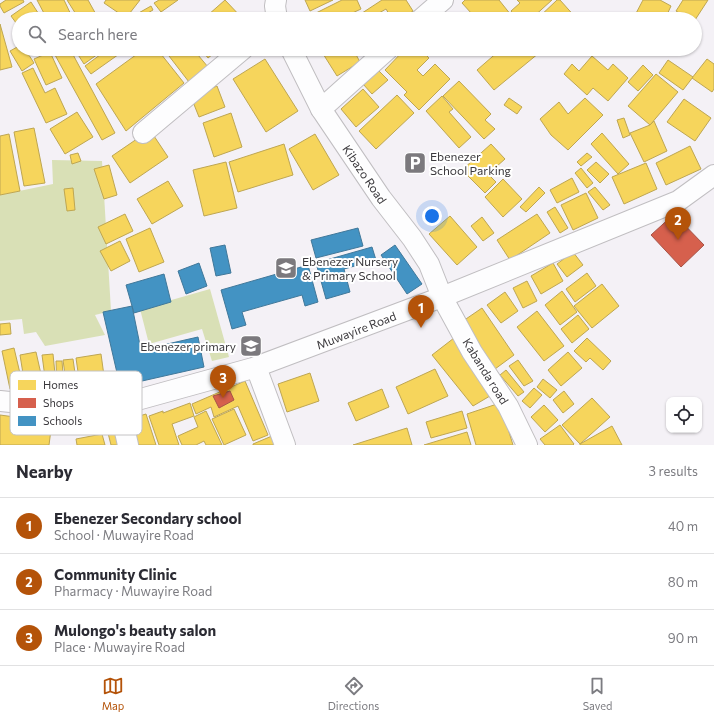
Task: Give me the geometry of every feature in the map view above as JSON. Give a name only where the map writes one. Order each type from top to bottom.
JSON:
[{"type":"street","points":[[276,0],[276,12]]},
{"type":"street","points":[[429,12],[443,0]]},
{"type":"street","points":[[143,133],[235,56]]},
{"type":"street","name":"Kibazo Road","points":[[294,56],[321,109],[380,198],[412,238],[429,264],[442,297]]},
{"type":"street","points":[[321,109],[380,56]]},
{"type":"street","name":"Muwayire Road","points":[[142,399],[256,367],[442,297],[678,201],[714,175]]},
{"type":"street","name":"Kabanda road","points":[[442,297],[472,352],[508,406],[527,445]]},
{"type":"street","points":[[256,367],[285,445]]},
{"type":"street","name":"Muwayire Road","points":[[0,401],[10,402]]},
{"type":"street","points":[[126,435],[128,445]]},
{"type":"green space","points":[[52,160],[102,161],[111,311],[95,315],[105,335],[45,346],[36,332],[24,334],[22,319],[0,321],[0,195],[53,184]]},
{"type":"green space","points":[[210,289],[229,357],[212,361],[202,329],[149,344],[140,309]]},
{"type":"building: Homes","points":[[6,0],[23,0],[24,2],[4,13],[0,4]]},
{"type":"building: Homes","points":[[37,0],[64,0],[70,12],[43,12]]},
{"type":"building: Homes","points":[[67,0],[88,0],[95,12],[75,12]]},
{"type":"building: Homes","points":[[106,0],[140,0],[131,12],[117,12],[104,3]]},
{"type":"building: Homes","points":[[159,0],[178,0],[161,12],[154,3]]},
{"type":"building: Homes","points":[[225,0],[236,12],[211,12]]},
{"type":"building: Homes","points":[[305,0],[333,0],[310,11]]},
{"type":"building: Homes","points":[[342,0],[357,0],[361,9],[354,12],[318,12]]},
{"type":"building: Homes","points":[[382,0],[406,0],[413,11],[388,12],[386,9],[381,12],[364,12]]},
{"type":"building: Homes","points":[[465,0],[499,0],[509,12],[470,12],[462,3]]},
{"type":"building: Homes","points":[[517,0],[552,0],[539,12],[512,12],[511,11],[520,3]]},
{"type":"building: Homes","points":[[557,0],[560,0],[571,12],[544,12]]},
{"type":"building: Homes","points":[[643,0],[660,0],[671,6],[668,12],[637,12]]},
{"type":"building: Homes","points":[[683,0],[708,0],[700,12],[676,11]]},
{"type":"building: Homes","points":[[31,2],[37,12],[17,12]]},
{"type":"building: Homes","points":[[151,6],[153,10],[149,12],[140,12]]},
{"type":"building: Homes","points":[[0,24],[12,67],[0,70]]},
{"type":"building: Homes","points":[[13,56],[30,56],[34,63],[22,71]]},
{"type":"building: Homes","points":[[41,56],[52,56],[62,78],[46,85],[34,59]]},
{"type":"building: Homes","points":[[56,56],[74,56],[115,133],[102,140]]},
{"type":"building: Homes","points":[[79,56],[95,56],[84,64]]},
{"type":"building: Homes","points":[[99,56],[116,56],[91,74],[85,66]]},
{"type":"building: Homes","points":[[134,56],[163,56],[184,83],[126,131],[96,84]]},
{"type":"building: Homes","points":[[169,56],[199,56],[208,67],[189,82]]},
{"type":"building: Homes","points":[[324,56],[357,56],[360,62],[337,76]]},
{"type":"building: Homes","points":[[398,56],[427,56],[429,58],[417,70],[423,76],[435,64],[450,79],[419,110],[404,95],[407,92],[385,70]]},
{"type":"building: Homes","points":[[493,56],[535,56],[494,90],[477,70]]},
{"type":"building: Homes","points":[[592,56],[608,70],[613,64],[628,78],[608,101],[593,88],[587,95],[564,74],[572,64],[579,71]]},
{"type":"building: Homes","points":[[265,59],[298,111],[266,132],[233,79]]},
{"type":"building: Homes","points":[[707,59],[714,64],[714,89],[712,92],[692,78]]},
{"type":"building: Homes","points":[[668,60],[693,77],[683,90],[659,73]]},
{"type":"building: Homes","points":[[643,65],[653,75],[638,91],[628,82]]},
{"type":"building: Homes","points":[[33,68],[45,93],[55,88],[67,114],[46,123],[22,73]]},
{"type":"building: Homes","points":[[378,70],[388,80],[372,94],[363,84]]},
{"type":"building: Homes","points":[[656,74],[678,92],[650,125],[628,106]]},
{"type":"building: Homes","points":[[459,81],[491,114],[485,120],[495,129],[484,139],[443,96]]},
{"type":"building: Homes","points":[[217,86],[225,107],[199,117],[191,97]]},
{"type":"building: Homes","points":[[363,89],[379,107],[356,127],[341,109]]},
{"type":"building: Homes","points":[[397,95],[414,113],[376,149],[359,131]]},
{"type":"building: Homes","points":[[442,96],[453,109],[449,112],[471,137],[459,148],[426,111]]},
{"type":"building: Homes","points":[[509,98],[522,107],[517,114],[504,105]]},
{"type":"building: Homes","points":[[585,98],[603,115],[568,150],[551,135],[540,119],[559,102],[568,114]]},
{"type":"building: Homes","points":[[684,99],[711,118],[695,141],[667,122]]},
{"type":"building: Homes","points":[[77,112],[93,137],[65,154],[50,129]]},
{"type":"building: Homes","points":[[231,113],[242,147],[214,157],[203,123]]},
{"type":"building: Homes","points":[[624,118],[630,135],[623,138],[617,120]]},
{"type":"building: Homes","points":[[654,121],[667,151],[644,162],[630,133],[650,125]]},
{"type":"building: Homes","points":[[34,128],[45,183],[24,186],[14,132]]},
{"type":"building: Homes","points":[[150,130],[168,157],[130,183],[112,156]]},
{"type":"building: Homes","points":[[602,133],[629,164],[618,174],[591,144]]},
{"type":"building: Homes","points":[[9,134],[20,191],[0,195],[0,136]]},
{"type":"building: Homes","points":[[315,134],[339,175],[313,190],[289,149]]},
{"type":"building: Homes","points":[[284,144],[293,175],[238,192],[229,162]]},
{"type":"building: Homes","points":[[491,144],[505,159],[488,174],[496,182],[485,193],[462,170]]},
{"type":"building: Homes","points":[[690,146],[701,169],[666,185],[656,163]]},
{"type":"building: Homes","points":[[78,153],[81,161],[72,164],[70,155]]},
{"type":"building: Homes","points":[[587,153],[592,157],[581,166],[577,162]]},
{"type":"building: Homes","points":[[226,162],[237,208],[204,216],[193,170]]},
{"type":"building: Homes","points":[[596,162],[609,174],[600,183],[587,170]]},
{"type":"building: Homes","points":[[646,163],[657,189],[624,204],[612,177]]},
{"type":"building: Homes","points":[[109,165],[117,195],[104,199],[94,169]]},
{"type":"building: Homes","points":[[581,168],[593,183],[587,188],[575,173]]},
{"type":"building: Homes","points":[[572,178],[579,192],[557,203],[550,190]]},
{"type":"building: Homes","points":[[503,179],[522,199],[503,217],[485,197]]},
{"type":"building: Homes","points":[[168,181],[183,206],[152,224],[137,199]]},
{"type":"building: Homes","points":[[539,187],[545,193],[526,212],[520,207]]},
{"type":"building: Homes","points":[[595,187],[610,205],[603,210],[588,192]]},
{"type":"building: Homes","points":[[73,188],[75,210],[67,211],[64,189]]},
{"type":"building: Homes","points":[[586,193],[598,218],[573,230],[561,205]]},
{"type":"building: Homes","points":[[555,207],[568,228],[560,233],[547,212]]},
{"type":"building: Homes","points":[[125,214],[133,231],[106,244],[98,227]]},
{"type":"building: Homes","points":[[537,214],[550,233],[510,260],[497,240]]},
{"type":"building: Homes","points":[[450,216],[477,247],[457,265],[429,234]]},
{"type":"building: Homes","points":[[482,217],[494,233],[483,241],[471,226]]},
{"type":"building: Homes","points":[[150,228],[164,262],[139,272],[126,239]]},
{"type":"building: Homes","points":[[120,241],[130,261],[111,271],[100,251]]},
{"type":"building: Homes","points":[[573,252],[583,265],[567,277],[557,264]]},
{"type":"building: Homes","points":[[553,263],[563,281],[541,294],[531,276]]},
{"type":"building: Homes","points":[[587,273],[596,286],[575,302],[566,289]]},
{"type":"building: Homes","points":[[527,281],[537,301],[523,308],[513,288]]},
{"type":"building: Homes","points":[[602,284],[619,306],[592,328],[574,306]]},
{"type":"building: Homes","points":[[562,291],[577,312],[560,325],[545,305]]},
{"type":"building: Homes","points":[[505,292],[518,311],[501,323],[487,305]]},
{"type":"building: Homes","points":[[482,308],[514,355],[495,369],[463,321]]},
{"type":"building: Homes","points":[[537,311],[564,346],[544,361],[517,327]]},
{"type":"building: Homes","points":[[578,315],[589,329],[572,343],[561,329]]},
{"type":"building: Homes","points":[[10,323],[11,334],[0,335],[0,324]]},
{"type":"building: Homes","points":[[454,338],[495,393],[473,406],[432,355]]},
{"type":"building: Homes","points":[[587,338],[611,361],[603,370],[590,358],[586,362],[574,351]]},
{"type":"building: Homes","points":[[14,348],[19,371],[10,371],[10,389],[2,351]]},
{"type":"building: Homes","points":[[36,352],[40,371],[23,371],[20,355]]},
{"type":"building: Homes","points":[[568,352],[582,368],[561,386],[548,370]]},
{"type":"building: Homes","points":[[53,354],[55,371],[44,371],[42,355]]},
{"type":"building: Homes","points":[[101,354],[103,371],[78,371],[76,358]]},
{"type":"building: Homes","points":[[73,359],[75,371],[65,371],[63,360]]},
{"type":"building: Homes","points":[[518,360],[533,381],[524,386],[509,366]]},
{"type":"building: Homes","points":[[56,361],[62,361],[63,371],[56,371]]},
{"type":"building: Homes","points":[[435,369],[448,396],[408,414],[396,387]]},
{"type":"building: Homes","points":[[506,370],[524,392],[518,396],[500,375]]},
{"type":"building: Homes","points":[[310,373],[319,401],[287,412],[278,384]]},
{"type":"building: Homes","points":[[543,379],[557,390],[550,398],[537,387]]},
{"type":"building: Homes","points":[[245,381],[268,435],[253,441],[238,406],[214,417],[211,407],[196,414],[192,404]]},
{"type":"building: Homes","points":[[534,388],[542,395],[530,408],[522,401]]},
{"type":"building: Homes","points":[[382,389],[389,407],[356,421],[348,403]]},
{"type":"building: Homes","points":[[564,391],[574,404],[563,413],[553,400]]},
{"type":"building: Homes","points":[[592,398],[610,417],[580,444],[562,425]]},
{"type":"building: Homes","points":[[190,403],[194,416],[172,424],[179,445],[159,445],[149,416],[163,411],[163,413]]},
{"type":"building: Homes","points":[[500,403],[513,445],[476,445],[467,414]]},
{"type":"building: Homes","points":[[544,405],[558,420],[545,432],[531,417]]},
{"type":"building: Homes","points":[[234,409],[246,435],[224,445],[212,419]]},
{"type":"building: Homes","points":[[206,411],[222,445],[206,445],[204,441],[196,445],[182,445],[178,436],[198,427],[194,417]]},
{"type":"building: Homes","points":[[462,411],[467,428],[431,438],[426,422]]},
{"type":"building: Homes","points":[[146,414],[156,445],[135,445],[131,435],[142,435],[142,415]]},
{"type":"building: Homes","points":[[0,415],[10,416],[10,435],[50,435],[49,445],[0,445]]},
{"type":"building: Homes","points":[[560,425],[574,444],[545,445],[540,439]]},
{"type":"building: Homes","points":[[612,426],[622,445],[580,445],[580,444]]},
{"type":"building: Homes","points":[[407,428],[412,445],[353,445]]},
{"type":"building: Homes","points":[[467,432],[471,445],[424,445]]},
{"type":"building: Homes","points":[[102,435],[105,445],[77,445],[76,439]]},
{"type":"building: Homes","points":[[108,435],[121,435],[124,445],[111,445]]},
{"type":"building: Homes","points":[[272,436],[276,445],[253,445],[253,444]]},
{"type":"building: Shops","points":[[674,214],[704,245],[681,267],[651,235]]},
{"type":"building: Shops","points":[[230,391],[234,400],[219,408],[213,396]]},
{"type":"building: Schools","points":[[358,228],[363,246],[316,258],[311,240]]},
{"type":"building: Schools","points":[[225,245],[231,273],[216,276],[210,248]]},
{"type":"building: Schools","points":[[395,245],[422,284],[407,294],[381,255]]},
{"type":"building: Schools","points":[[372,247],[376,260],[344,269],[350,292],[326,299],[316,263]]},
{"type":"building: Schools","points":[[199,263],[207,286],[186,294],[178,271]]},
{"type":"building: Schools","points":[[308,265],[318,302],[305,306],[302,295],[242,312],[246,325],[232,329],[221,290]]},
{"type":"building: Schools","points":[[164,274],[171,302],[134,313],[126,285]]},
{"type":"building: Schools","points":[[132,306],[141,350],[198,337],[204,367],[142,381],[142,371],[117,371],[103,312]]},
{"type":"place","name":"Ebenezer School Parking","points":[[415,163]]},
{"type":"place","name":"Community Clinic","points":[[678,240]]},
{"type":"place","name":"Ebenezer Nursery & Primary School","points":[[286,268]]},
{"type":"place","name":"Ebenezer Secondary school","points":[[421,328]]},
{"type":"place","name":"Ebenezer primary","points":[[251,346]]},
{"type":"place","name":"Mulongo's beauty salon","points":[[223,398]]}]
